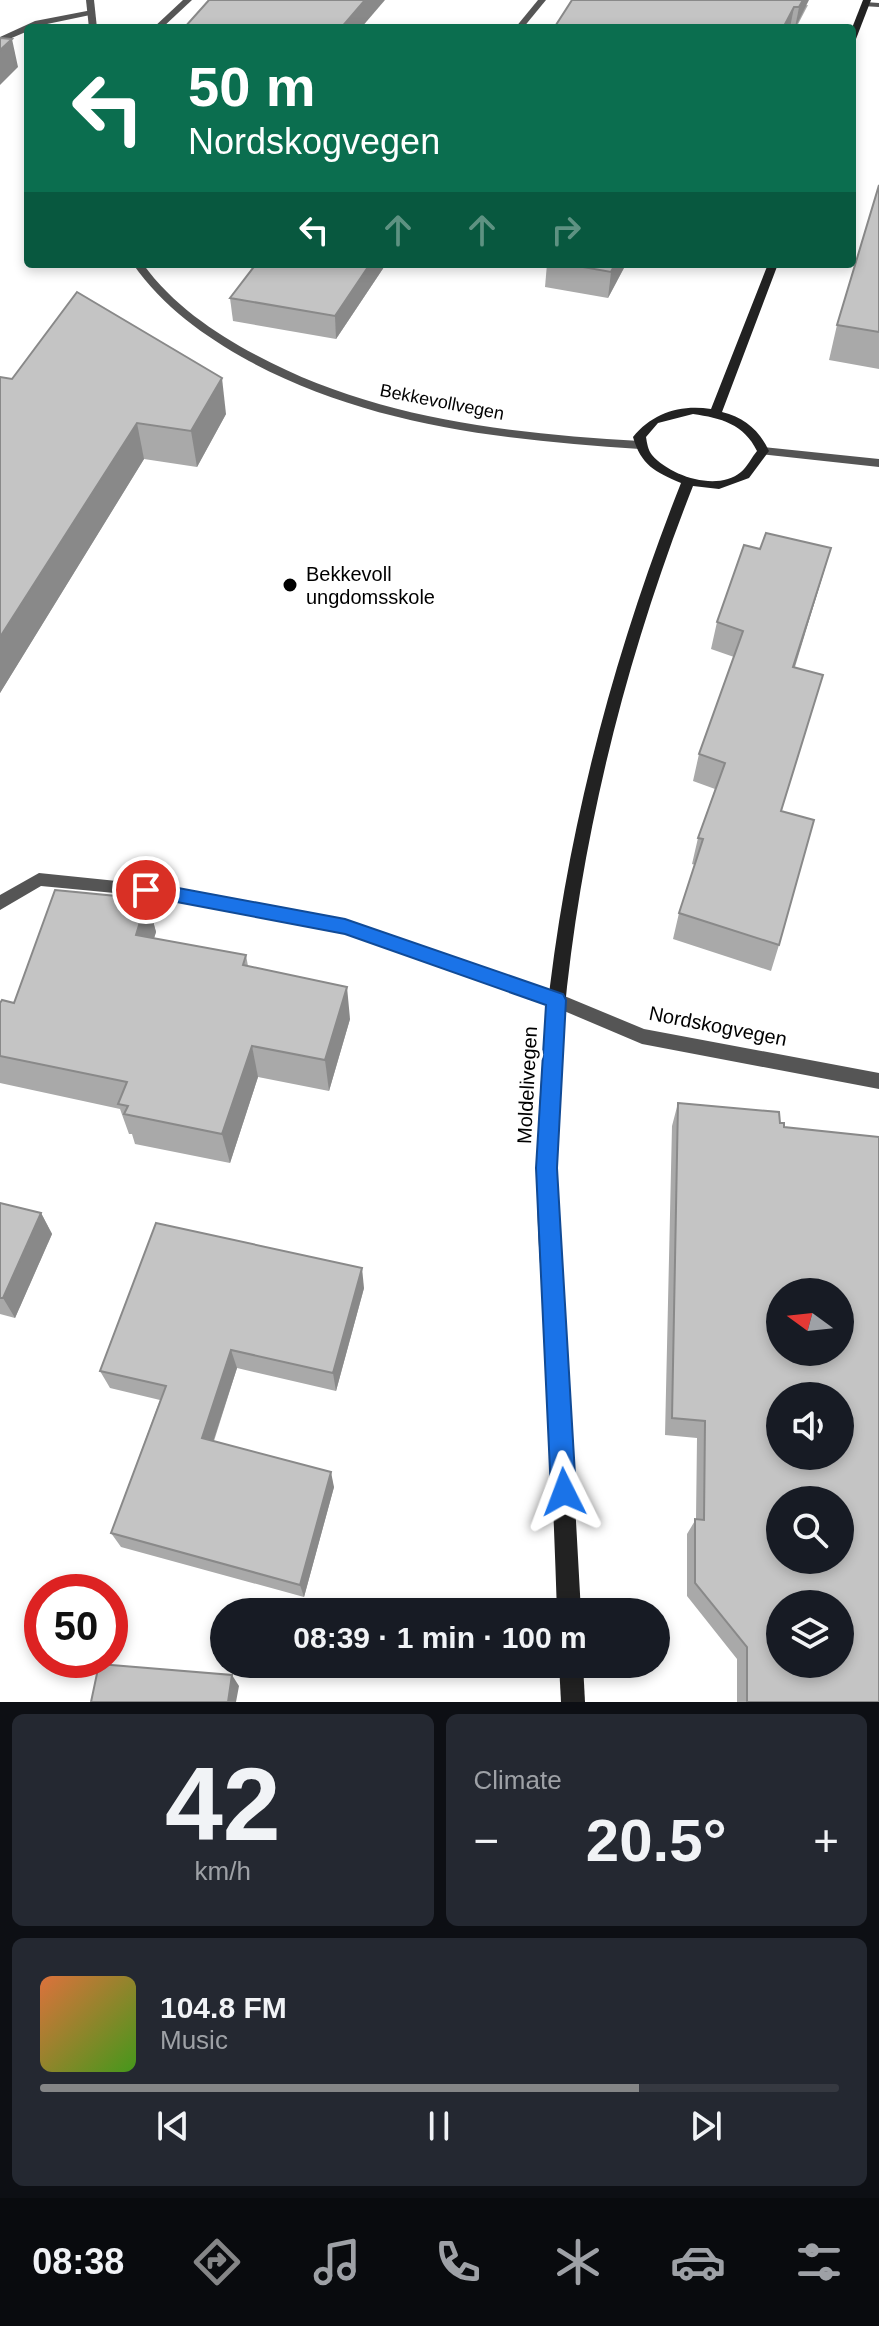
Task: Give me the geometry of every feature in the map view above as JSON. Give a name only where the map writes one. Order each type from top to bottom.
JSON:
[{"type":"main road","points":[[856,28],[866,2]]},
{"type":"main road","points":[[716,413],[771,268]]},
{"type":"main road","points":[[693,410],[716,413],[740,421],[757,435],[763,451],[757,466],[740,478],[716,484],[688,482],[653,467],[643,456],[640,445],[643,431],[654,420],[693,410]]},
{"type":"main road","name":"Moldelivegen","points":[[568,1598],[546,1168],[556,1000],[594,782],[613,699],[661,545],[688,482]]},
{"type":"main road","points":[[572,1678],[573,1702]]},
{"type":"street","points":[[90,0],[93,24]]},
{"type":"street","points":[[161,24],[188,0]]},
{"type":"street","points":[[522,24],[542,0]]},
{"type":"street","points":[[866,2],[879,5]]},
{"type":"street","points":[[36,24],[92,12]]},
{"type":"street","points":[[0,40],[24,29]]},
{"type":"street","name":"Bekkevollvegen","points":[[141,268],[165,297],[206,331],[258,362],[322,393],[405,417],[551,440],[640,445]]},
{"type":"street","points":[[763,451],[879,463]]},
{"type":"street","name":"Nordskogvegen","points":[[0,903],[39,879],[146,890],[345,927],[556,1000],[642,1036],[879,1081]]},
{"type":"building","points":[[209,0],[365,0],[344,24],[188,24]]},
{"type":"building","points":[[572,0],[803,0],[799,7],[794,7],[785,24],[557,24]]},
{"type":"building","points":[[0,38],[12,39],[0,50]]},
{"type":"building","points":[[879,185],[879,332],[837,325]]},
{"type":"building","points":[[253,268],[367,268],[335,316],[230,298]]},
{"type":"building","points":[[588,268],[613,268],[611,272]]},
{"type":"building","points":[[77,292],[222,378],[191,431],[137,423],[0,637],[0,377],[12,379]]},
{"type":"building","points":[[766,533],[831,548],[793,667],[823,675],[781,811],[814,820],[779,945],[679,913],[703,839],[698,838],[725,763],[699,754],[743,631],[717,622],[744,545],[760,549]]},
{"type":"building","points":[[55,890],[147,899],[136,935],[246,955],[243,965],[347,987],[325,1060],[252,1046],[222,1134],[124,1114],[128,1106],[118,1104],[127,1082],[0,1056],[0,1003],[2,1000],[14,1003]]},
{"type":"building","points":[[678,1103],[779,1112],[780,1123],[784,1123],[784,1127],[879,1137],[879,1702],[747,1702],[747,1647],[695,1583],[695,1519],[704,1520],[705,1421],[672,1418]]},
{"type":"building","points":[[0,1203],[41,1213],[3,1298],[0,1298]]},
{"type":"building","points":[[156,1223],[362,1268],[333,1373],[231,1350],[202,1438],[331,1472],[300,1585],[111,1533],[166,1386],[100,1371]]},
{"type":"building","points":[[128,1666],[232,1678],[228,1702],[91,1702],[96,1678],[128,1678]]},
{"type":"place","name":"Bekkevoll ungdomsskole","points":[[290,585]]},
{"type":"route","points":[[146,890],[345,927],[556,1000],[546,1168],[564,1492]]}]
